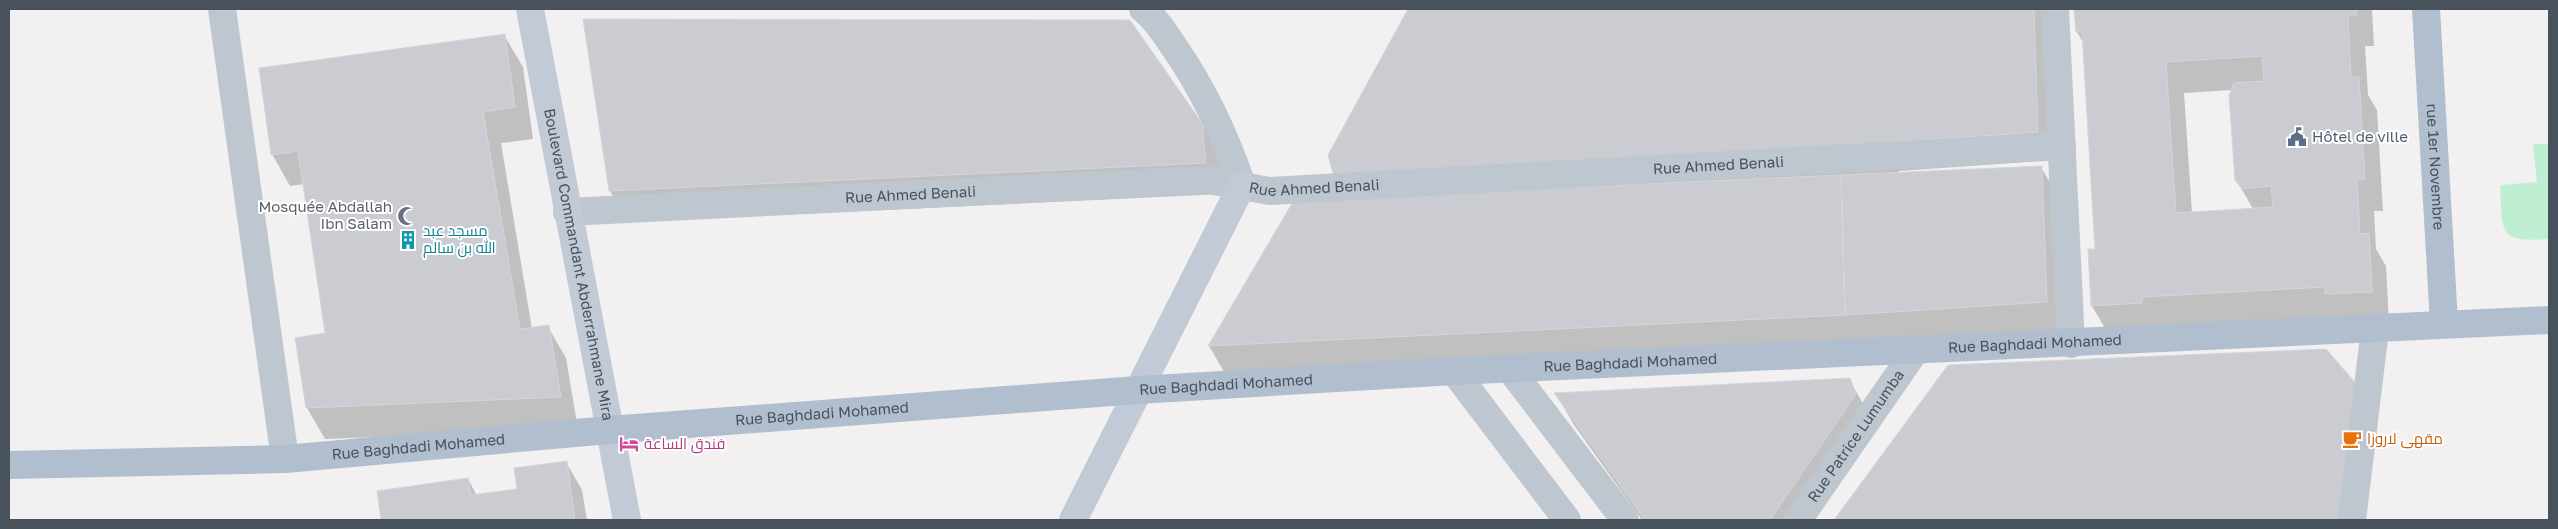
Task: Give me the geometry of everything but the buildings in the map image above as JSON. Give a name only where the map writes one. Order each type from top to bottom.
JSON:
[{"type":"main road","name":"rue 1er Novembre","points":[[2426,9],[2444,323]]},
{"type":"main road","name":"Rue Baghdadi Mohamed","points":[[9,465],[285,459],[609,430],[1138,390],[1454,371],[2070,344],[2375,329],[2444,323],[2549,320]]},
{"type":"street","points":[[222,9],[285,459]]},
{"type":"street","name":"Boulevard Commandant Abderrahmane Mira","points":[[530,9],[567,212],[627,520]]},
{"type":"street","points":[[1073,520],[1242,186],[1228,146],[1195,76],[1159,26],[1143,9]]},
{"type":"street","points":[[2056,9],[2070,344]]},
{"type":"street","name":"Rue Ahmed Benali","points":[[567,212],[1208,180],[1270,191],[2062,146]]},
{"type":"street","points":[[2352,520],[2375,329]]},
{"type":"street","name":"Rue Patrice Lumumba","points":[[1798,520],[1915,351]]},
{"type":"street","points":[[1510,369],[1626,520]]},
{"type":"street","points":[[1454,371],[1567,520]]},
{"type":"green space","points":[[2533,144],[2549,144],[2549,239],[2519,239],[2511,236],[2506,231],[2501,213],[2500,185],[2537,182]]},
{"type":"place","name":"Hôtel de ville","points":[[2297,137]]},
{"type":"place","name":"Mosquée Abdallah Ibn Salam","points":[[407,216]]},
{"type":"place","name":"مسجد عبد الله بن سالم","points":[[408,240]]},
{"type":"place","name":"مقهى لاروزا","points":[[2352,439]]},
{"type":"place","name":"فندق الساعة","points":[[629,444]]}]
